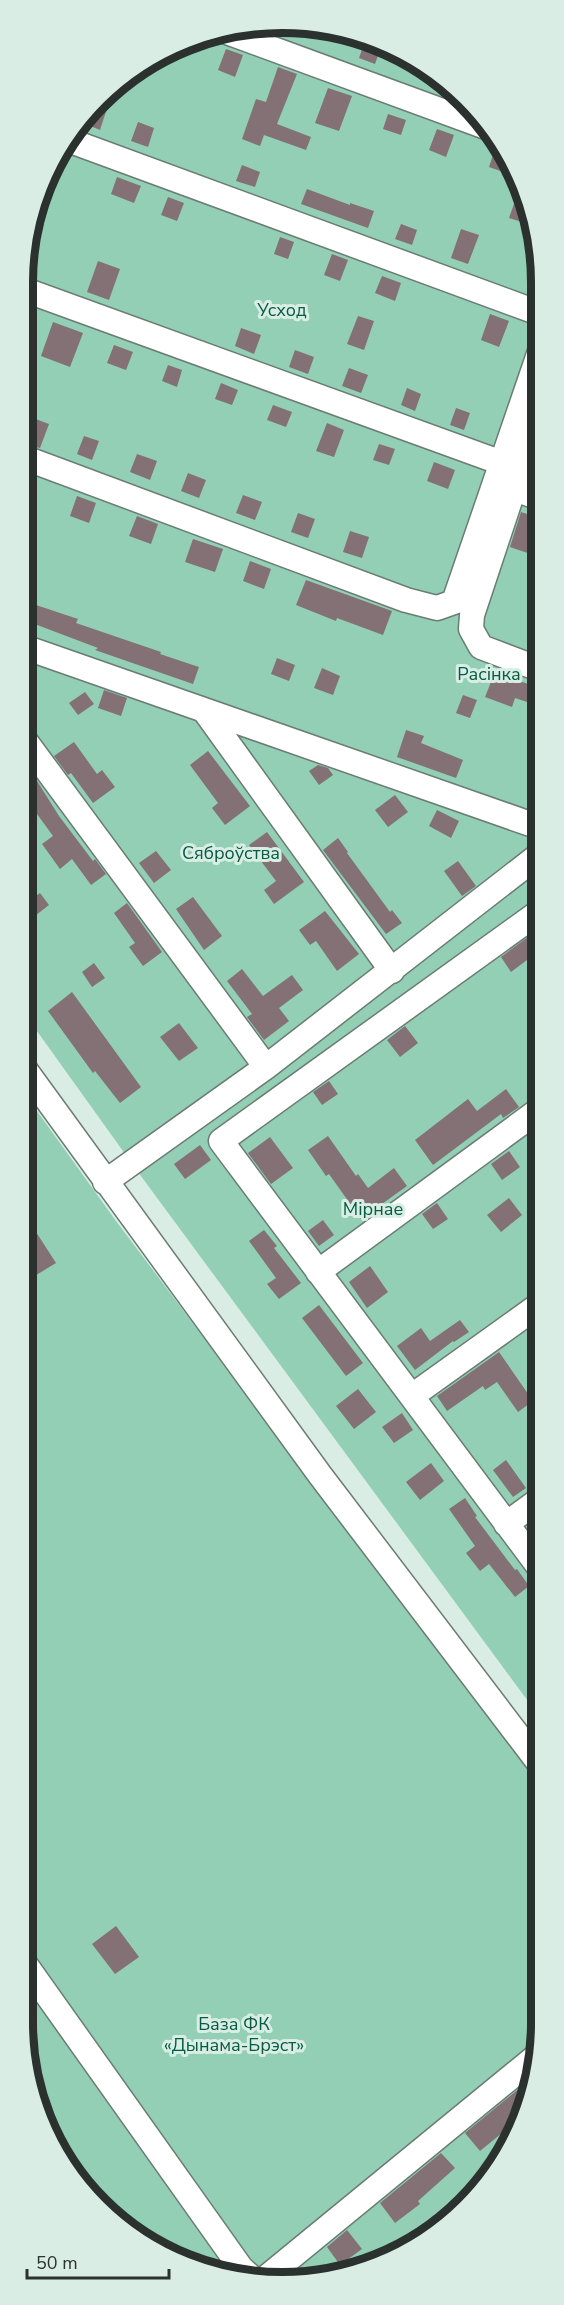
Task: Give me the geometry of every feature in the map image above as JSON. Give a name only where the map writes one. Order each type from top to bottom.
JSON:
[{"type":"street","points":[[240,37],[473,122]]},
{"type":"street","points":[[76,143],[531,310]]},
{"type":"street","points":[[33,293],[502,463]]},
{"type":"street","points":[[33,461],[406,600],[437,608],[454,602],[531,378]]},
{"type":"street","points":[[531,436],[472,615],[471,629],[481,647],[531,666]]},
{"type":"street","points":[[513,488],[531,495]]},
{"type":"street","points":[[33,650],[531,824]]},
{"type":"street","points":[[204,710],[392,971]]},
{"type":"street","points":[[33,750],[266,1067]]},
{"type":"street","points":[[105,1182],[266,1067],[531,861]]},
{"type":"street","points":[[531,918],[221,1141],[531,1557]]},
{"type":"street","points":[[33,1081],[320,1475],[531,1752]]},
{"type":"street","points":[[318,1272],[531,1116]]},
{"type":"street","points":[[412,1396],[531,1311]]},
{"type":"street","points":[[506,1524],[531,1506]]},
{"type":"street","points":[[33,1975],[242,2269]]},
{"type":"street","points":[[274,2271],[528,2063]]},
{"type":"green space","points":[[282,33],[315,35],[346,41],[392,59],[434,84],[458,106],[480,130],[505,172],[523,218],[529,249],[531,282],[531,1705],[138,1172],[33,1026],[33,282],[35,249],[46,202],[66,157],[84,130],[130,84],[172,59],[218,41],[249,35]]},
{"type":"green space","name":"База ФК «Дынама-Брэст»","points":[[33,1106],[116,1221],[531,1772],[531,2023],[529,2056],[518,2103],[498,2148],[480,2175],[458,2199],[434,2221],[406,2239],[346,2264],[315,2270],[282,2272],[249,2270],[202,2259],[157,2239],[130,2221],[84,2175],[66,2148],[41,2087],[35,2056],[33,2023]]},
{"type":"building","points":[[363,46],[379,53],[375,64],[359,58]]},
{"type":"building","points":[[226,49],[243,55],[235,77],[218,70]]},
{"type":"building","points":[[278,67],[297,74],[277,124],[311,137],[306,150],[264,135],[260,146],[242,139],[256,99],[266,102]]},
{"type":"building","points":[[328,88],[352,96],[339,131],[315,123]]},
{"type":"building","points":[[109,104],[100,130],[88,125]]},
{"type":"building","points":[[388,114],[406,120],[401,135],[383,129]]},
{"type":"building","points":[[138,122],[154,128],[148,147],[131,141]]},
{"type":"building","points":[[437,129],[454,135],[446,157],[429,150]]},
{"type":"building","points":[[494,152],[505,173],[489,167]]},
{"type":"building","points":[[242,165],[260,172],[255,187],[236,181]]},
{"type":"building","points":[[117,177],[141,186],[134,203],[111,194]]},
{"type":"building","points":[[307,189],[374,211],[368,228],[301,204]]},
{"type":"building","points":[[168,197],[184,203],[177,221],[161,215]]},
{"type":"building","points":[[515,201],[518,202],[524,223],[509,218]]},
{"type":"building","points":[[401,224],[417,230],[412,245],[395,239]]},
{"type":"building","points":[[461,229],[479,235],[468,264],[451,258]]},
{"type":"building","points":[[280,237],[294,242],[288,259],[274,254]]},
{"type":"building","points":[[332,254],[348,260],[340,281],[324,275]]},
{"type":"building","points":[[98,261],[120,269],[109,300],[87,292]]},
{"type":"building","points":[[382,276],[401,283],[395,301],[375,293]]},
{"type":"building","points":[[490,314],[509,321],[499,347],[481,340]]},
{"type":"building","points":[[358,316],[374,321],[364,350],[347,344]]},
{"type":"building","points":[[53,322],[83,333],[70,367],[41,356]]},
{"type":"building","points":[[241,328],[261,335],[254,354],[235,346]]},
{"type":"building","points":[[114,345],[133,352],[126,370],[107,363]]},
{"type":"building","points":[[295,350],[314,357],[308,374],[289,367]]},
{"type":"building","points":[[168,365],[182,370],[177,387],[162,381]]},
{"type":"building","points":[[349,368],[368,375],[361,393],[342,386]]},
{"type":"building","points":[[221,383],[238,390],[232,405],[215,399]]},
{"type":"building","points":[[407,388],[421,394],[415,411],[401,405]]},
{"type":"building","points":[[273,405],[292,412],[286,427],[267,420]]},
{"type":"building","points":[[456,408],[470,413],[464,430],[450,425]]},
{"type":"building","points":[[33,418],[49,424],[40,448],[33,446]]},
{"type":"building","points":[[327,423],[344,430],[334,457],[316,451]]},
{"type":"building","points":[[84,436],[99,441],[92,460],[77,454]]},
{"type":"building","points":[[379,444],[395,449],[389,465],[373,460]]},
{"type":"building","points":[[137,454],[157,461],[150,480],[130,472]]},
{"type":"building","points":[[434,462],[455,470],[448,489],[427,481]]},
{"type":"building","points":[[188,473],[206,480],[199,498],[181,491]]},
{"type":"building","points":[[243,495],[262,502],[255,520],[236,513]]},
{"type":"building","points":[[77,496],[96,503],[89,523],[70,516]]},
{"type":"building","points":[[521,512],[531,515],[531,554],[510,547]]},
{"type":"building","points":[[298,513],[315,519],[308,538],[291,532]]},
{"type":"building","points":[[137,516],[158,524],[151,544],[129,536]]},
{"type":"building","points":[[350,531],[369,537],[362,558],[343,552]]},
{"type":"building","points":[[193,539],[223,549],[215,572],[185,562]]},
{"type":"building","points":[[250,561],[271,569],[264,589],[243,581]]},
{"type":"building","points":[[306,580],[392,611],[383,635],[337,618],[336,621],[296,605]]},
{"type":"building","points":[[33,604],[78,619],[76,623],[199,667],[193,684],[95,650],[98,648],[33,623]]},
{"type":"building","points":[[277,658],[295,665],[289,681],[271,674]]},
{"type":"building","points":[[322,668],[340,676],[333,695],[314,688]]},
{"type":"building","points":[[495,672],[531,685],[531,703],[515,698],[512,707],[485,697]]},
{"type":"building","points":[[104,690],[127,698],[121,716],[98,708]]},
{"type":"building","points":[[85,692],[94,704],[78,715],[69,703]]},
{"type":"building","points":[[463,695],[477,700],[470,718],[456,713]]},
{"type":"building","points":[[406,730],[424,736],[421,743],[463,760],[456,778],[397,757]]},
{"type":"building","points":[[74,742],[97,774],[102,770],[115,787],[93,803],[71,773],[68,775],[54,756]]},
{"type":"building","points":[[208,751],[250,806],[225,825],[212,808],[218,803],[190,765]]},
{"type":"building","points":[[318,765],[328,768],[333,775],[319,785],[309,771]]},
{"type":"building","points":[[33,775],[59,816],[93,861],[95,859],[106,874],[91,885],[72,859],[60,869],[42,844],[53,836],[33,808]]},
{"type":"building","points":[[395,795],[408,812],[388,827],[375,810]]},
{"type":"building","points":[[437,810],[459,821],[451,838],[429,826]]},
{"type":"building","points":[[267,832],[304,882],[274,904],[264,890],[276,881],[249,845]]},
{"type":"building","points":[[338,838],[390,912],[392,910],[402,923],[386,934],[323,850]]},
{"type":"building","points":[[156,851],[171,870],[154,883],[139,863]]},
{"type":"building","points":[[458,861],[476,886],[462,896],[444,871]]},
{"type":"building","points":[[40,893],[49,905],[33,917],[33,898]]},
{"type":"building","points":[[193,897],[222,936],[204,950],[176,909]]},
{"type":"building","points":[[127,903],[162,952],[143,966],[129,947],[135,943],[114,913]]},
{"type":"building","points":[[325,911],[359,954],[337,971],[316,941],[310,945],[299,930]]},
{"type":"building","points":[[531,935],[531,957],[511,972],[501,957]]},
{"type":"building","points":[[94,963],[105,978],[92,987],[82,972]]},
{"type":"building","points":[[242,969],[263,996],[292,975],[303,990],[279,1008],[289,1021],[264,1040],[247,1017],[252,1014],[227,981]]},
{"type":"building","points":[[72,992],[141,1087],[120,1103],[95,1071],[93,1073],[48,1011]]},
{"type":"building","points":[[179,1023],[198,1048],[179,1061],[160,1037]]},
{"type":"building","points":[[405,1026],[418,1043],[400,1057],[387,1040]]},
{"type":"building","points":[[329,1081],[338,1094],[322,1105],[313,1092]]},
{"type":"building","points":[[506,1089],[519,1107],[503,1118],[501,1114],[433,1165],[415,1140],[468,1099],[477,1111]]},
{"type":"building","points":[[328,1136],[356,1176],[358,1174],[368,1188],[394,1168],[407,1186],[361,1219],[329,1174],[326,1176],[308,1150]]},
{"type":"building","points":[[270,1137],[293,1168],[271,1184],[248,1153]]},
{"type":"building","points":[[200,1145],[211,1160],[185,1179],[174,1164]]},
{"type":"building","points":[[509,1151],[520,1167],[502,1180],[491,1164]]},
{"type":"building","points":[[509,1198],[522,1215],[501,1232],[487,1215]]},
{"type":"building","points":[[437,1203],[448,1219],[433,1229],[422,1214]]},
{"type":"building","points":[[323,1220],[334,1235],[319,1246],[308,1231]]},
{"type":"building","points":[[264,1230],[277,1246],[274,1248],[301,1283],[279,1299],[267,1284],[276,1278],[249,1241]]},
{"type":"building","points":[[36,1232],[56,1263],[33,1277],[33,1234]]},
{"type":"building","points":[[370,1266],[388,1292],[367,1308],[349,1282]]},
{"type":"building","points":[[319,1305],[363,1363],[346,1376],[302,1318]]},
{"type":"building","points":[[460,1320],[469,1332],[453,1341],[415,1370],[397,1346],[421,1328],[430,1341]]},
{"type":"building","points":[[499,1352],[531,1398],[531,1402],[518,1412],[497,1382],[485,1390],[483,1386],[447,1411],[437,1396]]},
{"type":"building","points":[[358,1389],[376,1412],[354,1429],[336,1406]]},
{"type":"building","points":[[402,1413],[413,1430],[394,1443],[382,1427]]},
{"type":"building","points":[[506,1460],[526,1488],[513,1497],[493,1470]]},
{"type":"building","points":[[431,1463],[444,1481],[420,1500],[406,1482]]},
{"type":"building","points":[[465,1498],[477,1516],[475,1517],[529,1586],[515,1597],[489,1564],[480,1571],[466,1553],[475,1546],[449,1509]]},
{"type":"building","points":[[116,1926],[139,1957],[115,1974],[92,1944]]},
{"type":"building","points":[[523,2085],[507,2129],[480,2151],[465,2133]]},
{"type":"building","points":[[441,2153],[455,2168],[418,2201],[420,2204],[395,2223],[380,2203]]},
{"type":"building","points":[[347,2230],[362,2249],[340,2265],[327,2247]]},
{"type":"park label","name":"Усход","points":[[282,310]]},
{"type":"park label","name":"Расінка","points":[[489,674]]},
{"type":"park label","name":"Сяброўства","points":[[231,853]]},
{"type":"park label","name":"Мірнае","points":[[373,1209]]}]
